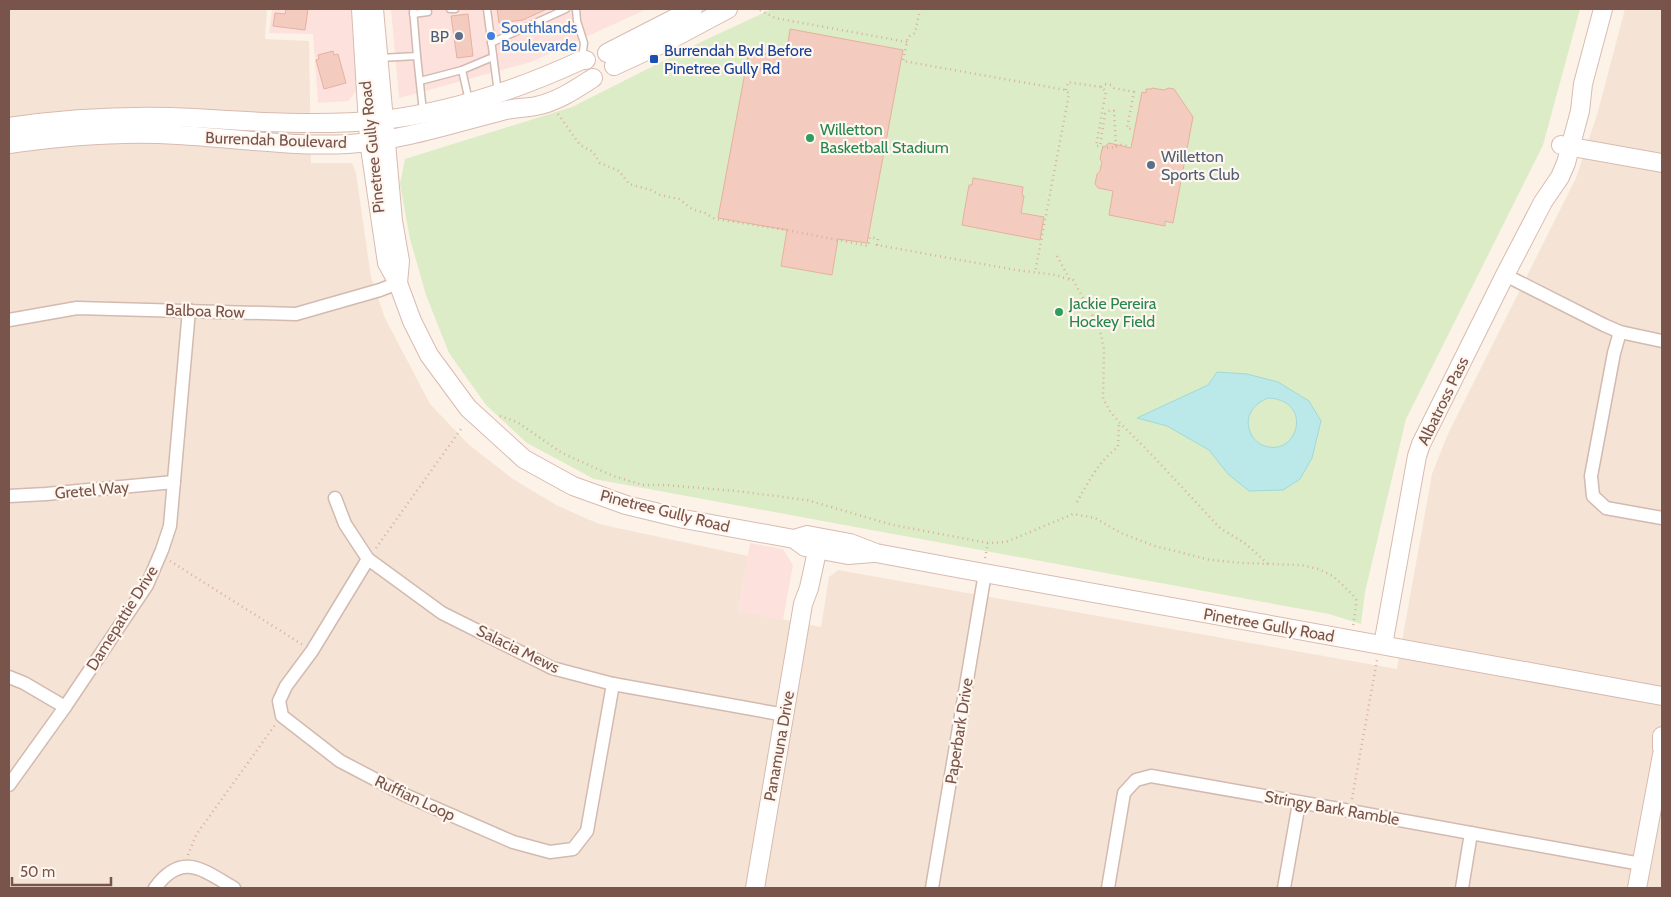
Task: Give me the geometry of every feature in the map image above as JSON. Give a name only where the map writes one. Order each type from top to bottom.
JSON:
[{"type":"main road","name":"Pinetree Gully Road","points":[[361,9],[371,59],[387,263],[398,283],[412,321],[429,354],[468,408],[524,459],[573,486],[626,505],[684,519],[809,542],[850,543],[876,553],[984,568],[1381,651],[1662,696]]},
{"type":"main road","name":"Pinetree Gully Road","points":[[371,59],[374,9]]},
{"type":"main road","points":[[611,60],[599,51],[591,54],[584,60],[586,70],[593,78],[605,78],[609,75],[611,60],[676,17],[693,9]]},
{"type":"main road","points":[[611,60],[684,33],[728,9]]},
{"type":"main road","name":"Albatross Pass","points":[[1381,651],[1420,444],[1543,202],[1550,176],[1566,146],[1571,109],[1583,84],[1604,9]]},
{"type":"main road","points":[[676,17],[684,33]]},
{"type":"main road","name":"Burrendah Boulevard","points":[[9,127],[44,122],[116,117],[306,123],[376,120],[423,112],[498,95],[584,60]]},
{"type":"main road","name":"Burrendah Boulevard","points":[[9,144],[45,139],[117,134],[176,135],[307,144],[348,144],[415,134],[504,110],[537,106],[572,91],[593,78]]},
{"type":"main road","points":[[1566,146],[1662,163]]},
{"type":"main road","name":"Panamuna Drive","points":[[755,888],[803,604],[809,588],[809,542]]},
{"type":"main road","points":[[1662,736],[1662,748]]},
{"type":"main road","points":[[1637,888],[1662,755]]},
{"type":"street","points":[[1506,275],[1620,332],[1662,341]]},
{"type":"street","name":"Balboa Row","points":[[9,320],[78,308],[296,314],[398,283]]},
{"type":"street","name":"Damepattie Drive","points":[[9,785],[65,707],[146,585],[160,555],[170,526],[189,310]]},
{"type":"street","points":[[1620,332],[1614,353],[1591,476],[1593,496],[1606,508],[1662,518]]},
{"type":"street","name":"Gretel Way","points":[[9,496],[174,482]]},
{"type":"street","name":"Salacia Mews","points":[[335,498],[345,524],[368,559],[442,612],[552,668],[612,684],[785,715]]},
{"type":"street","points":[[282,716],[279,701],[286,686],[312,651],[368,559]]},
{"type":"street","name":"Paperbark Drive","points":[[932,888],[984,568]]},
{"type":"street","points":[[9,678],[24,683],[65,707]]},
{"type":"street","name":"Ruffian Loop","points":[[282,716],[340,760],[405,795],[513,842],[550,852],[572,849],[587,831],[612,684]]},
{"type":"street","name":"Stringy Bark Ramble","points":[[1108,888],[1124,793],[1136,780],[1151,776],[1641,864]]},
{"type":"street","points":[[1284,888],[1299,803]]},
{"type":"street","points":[[1462,888],[1471,833]]},
{"type":"street","points":[[155,888],[163,877],[184,866],[200,868],[234,888]]},
{"type":"lane","points":[[450,9],[455,9]]},
{"type":"lane","points":[[486,9],[498,95]]},
{"type":"lane","points":[[491,43],[566,9]]},
{"type":"lane","points":[[576,9],[584,43],[584,60]]},
{"type":"lane","points":[[423,112],[413,12],[428,12]]},
{"type":"lane","points":[[371,59],[418,56]]},
{"type":"lane","points":[[420,81],[462,70],[493,58]]},
{"type":"lane","points":[[462,70],[470,102]]},
{"type":"path","points":[[920,9],[915,33],[908,37],[903,61],[1066,90]]},
{"type":"path","points":[[760,10],[775,18],[907,42]]},
{"type":"path","points":[[1035,273],[1069,94],[1066,90],[1068,82],[1102,88],[1106,91],[1096,146],[1106,148],[1121,145],[1130,146]]},
{"type":"path","points":[[1102,88],[1105,84],[1109,84],[1114,88],[1134,92],[1127,128],[1134,130]]},
{"type":"path","points":[[552,101],[560,117],[580,145],[593,152],[600,163],[619,171],[629,184],[651,190],[660,195],[679,199],[692,209],[705,213],[715,219],[813,234],[868,246],[870,237],[878,239],[877,245],[1056,275],[1074,280],[1098,325],[1104,350],[1103,399],[1119,422],[1220,528],[1246,544],[1268,564]]},
{"type":"path","points":[[1100,146],[1105,114],[1110,110],[1114,111],[1116,147]]},
{"type":"path","points":[[1058,256],[1070,280]]},
{"type":"path","points":[[500,415],[517,422],[562,453],[613,476],[643,485],[736,491],[807,500],[893,525],[988,543],[1006,542],[1073,514],[1095,518],[1121,533],[1154,546],[1210,560],[1301,565],[1318,569],[1333,576],[1354,595],[1356,600],[1352,628]]},
{"type":"path","points":[[1077,502],[1090,477],[1106,457],[1118,447],[1119,422]]},
{"type":"path","points":[[368,559],[461,429]]},
{"type":"path","points":[[984,568],[988,543]]},
{"type":"path","points":[[160,555],[312,651]]},
{"type":"path","points":[[1350,811],[1377,659],[1381,651]]},
{"type":"path","points":[[184,866],[196,835],[282,716]]},
{"type":"shaded area","points":[[9,9],[267,9],[265,39],[309,41],[311,163],[352,163],[356,173],[371,277],[385,318],[430,404],[468,444],[513,479],[556,505],[599,524],[748,556],[738,610],[821,627],[829,577],[838,570],[1397,669],[1432,474],[1447,436],[1576,178],[1597,115],[1625,9],[1662,9],[1662,888],[9,888]]},
{"type":"shaded area","points":[[272,9],[354,9],[359,88],[348,101],[318,103],[313,34],[269,33]]},
{"type":"shaded area","name":"Southlands Boulevarde","points":[[391,9],[647,9],[531,62],[399,98]]},
{"type":"shaded area","points":[[750,543],[783,549],[793,565],[783,620],[738,612]]},
{"type":"green space","points":[[772,9],[1580,9],[1543,145],[1406,419],[1365,592],[1361,624],[1329,614],[594,479],[527,443],[486,405],[449,353],[426,295],[410,239],[400,184],[405,159],[572,107],[703,41]]},
{"type":"water","points":[[1217,372],[1247,374],[1278,382],[1309,401],[1321,421],[1312,458],[1300,479],[1283,490],[1249,491],[1228,474],[1209,450],[1167,426],[1137,418],[1208,385]],"holes":[[[1268,398],[1282,401],[1292,408],[1296,417],[1296,427],[1293,436],[1286,443],[1276,447],[1265,446],[1255,440],[1251,434],[1248,422],[1249,417],[1254,408]]]},
{"type":"building","points":[[286,9],[308,9],[305,30],[273,26],[275,13],[285,14]]},
{"type":"building","points":[[497,9],[547,9],[523,20],[499,23]]},
{"type":"building","points":[[468,14],[473,56],[457,58],[451,16]]},
{"type":"building","name":"Willetton Basketball Stadium","points":[[790,29],[903,50],[867,243],[838,239],[832,275],[781,266],[787,230],[718,218],[749,51],[786,57]]},
{"type":"building","points":[[333,51],[334,55],[338,54],[346,83],[324,89],[316,60],[319,59],[318,55]]},
{"type":"building","points":[[1146,89],[1174,89],[1193,117],[1173,223],[1165,221],[1165,226],[1109,215],[1113,191],[1098,188],[1095,184],[1102,162],[1100,159],[1102,149],[1109,143],[1131,148],[1142,92],[1146,93]]},
{"type":"building","points":[[973,178],[1023,187],[1022,195],[1024,196],[1021,213],[1044,217],[1040,240],[962,225],[969,185],[972,185]]},
{"type":"place","name":"BP","points":[[459,36]]},
{"type":"place","name":"Southlands Boulevarde","points":[[491,36]]},
{"type":"place","name":"Burrendah Bvd Before Pinetree Gully Rd","points":[[654,59]]},
{"type":"place","name":"Willetton Basketball Stadium","points":[[810,138]]},
{"type":"place","name":"Willetton Sports Club","points":[[1151,165]]},
{"type":"place","name":"Jackie Pereira Hockey Field","points":[[1059,312]]}]
